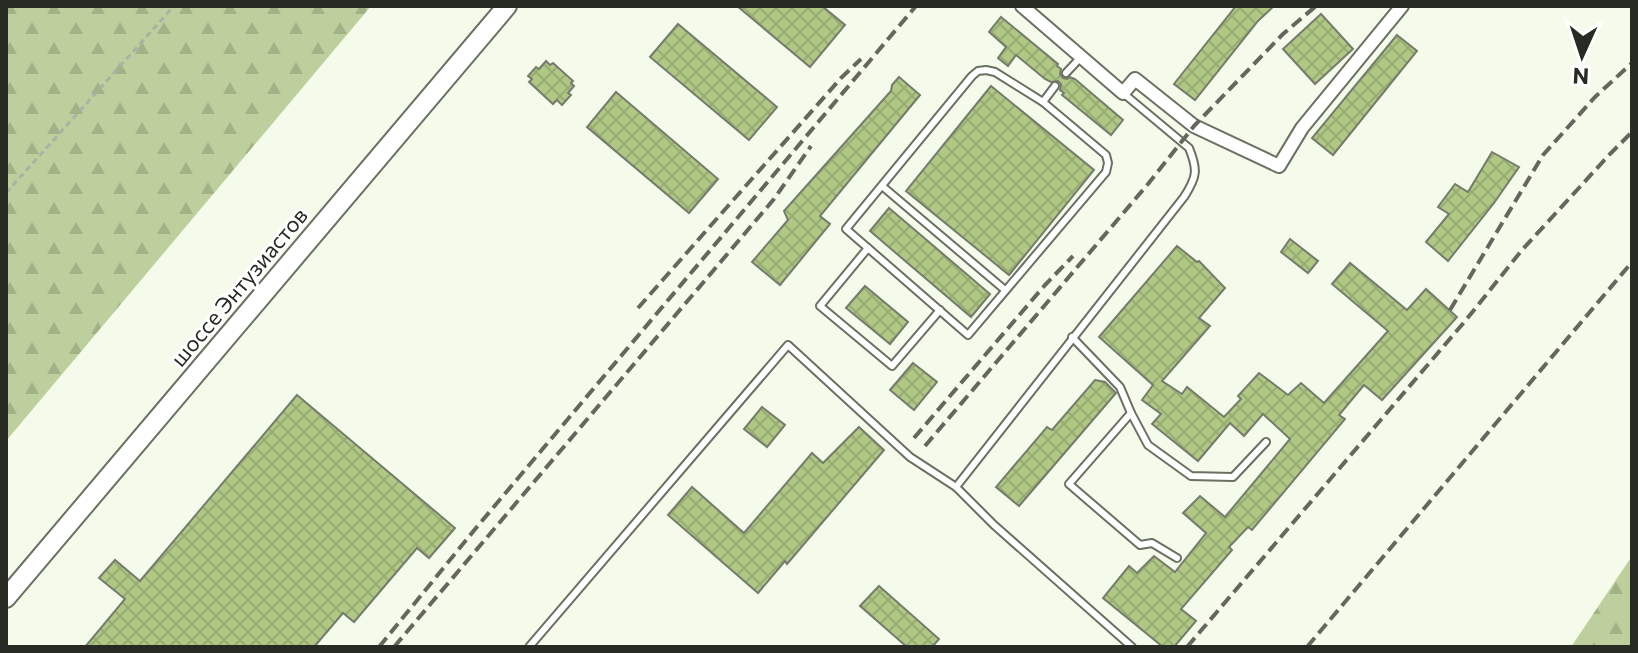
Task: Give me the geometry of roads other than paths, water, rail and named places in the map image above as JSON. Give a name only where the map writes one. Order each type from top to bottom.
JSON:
[{"type":"main road","name":"шоссе Энтузиастов","points":[[6,598],[507,6]]},
{"type":"street","points":[[1022,6],[1123,93],[1135,79],[1194,126],[1279,166],[1302,128],[1402,6]]},
{"type":"lane","points":[[1066,73],[1081,57]]},
{"type":"lane","points":[[978,71],[995,72],[1043,102],[1106,155],[1106,172],[968,335],[846,229],[978,71]]},
{"type":"lane","points":[[1043,102],[1055,86]]},
{"type":"lane","points":[[956,487],[1194,181],[1194,160],[1189,148],[1123,93]]},
{"type":"lane","points":[[882,186],[1005,290]]},
{"type":"lane","points":[[868,248],[820,306],[892,366],[940,310]]},
{"type":"lane","points":[[1072,337],[1120,387],[1148,445],[1191,476],[1233,477],[1266,442]]},
{"type":"lane","points":[[529,647],[788,345],[910,457],[956,487],[994,525],[1132,647]]},
{"type":"lane","points":[[1131,413],[1069,484],[1140,545],[1152,543],[1177,558]]},
{"type":"railway","points":[[379,647],[916,6]]},
{"type":"railway","points":[[925,446],[1194,126],[1283,34],[1316,6]]},
{"type":"railway","points":[[638,308],[861,59]]},
{"type":"railway","points":[[1450,310],[1543,155],[1595,97],[1632,63]]},
{"type":"railway","points":[[1187,647],[1522,250],[1632,132]]},
{"type":"railway","points":[[394,647],[774,199],[811,146]]},
{"type":"railway","points":[[914,438],[1073,256]]},
{"type":"railway","points":[[1307,647],[1632,262]]}]
